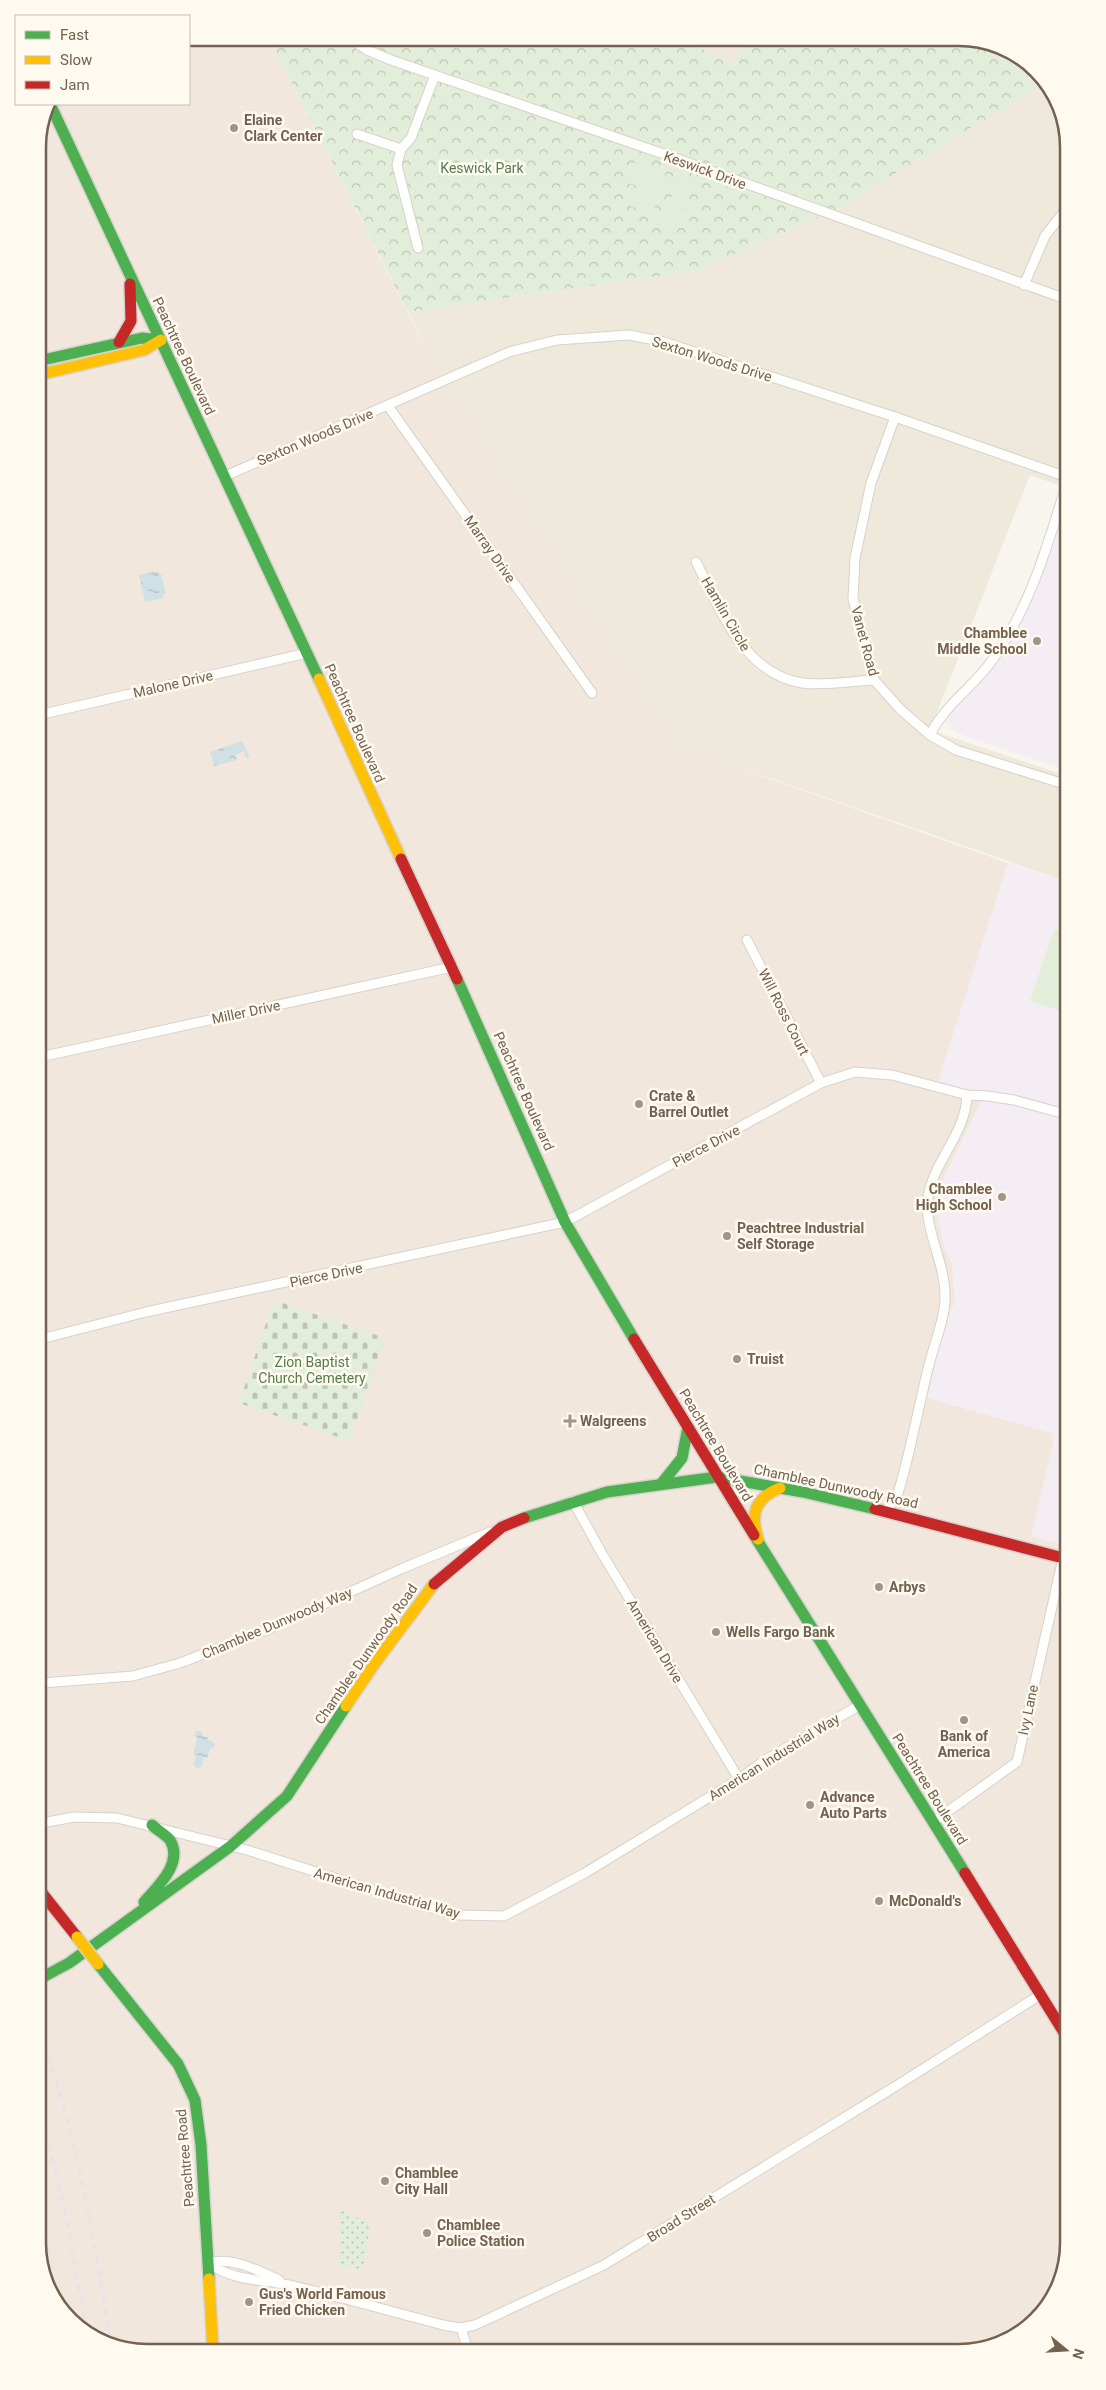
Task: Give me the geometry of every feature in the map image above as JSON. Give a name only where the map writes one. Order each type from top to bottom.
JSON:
[{"type":"main road","name":"Peachtree Boulevard","points":[[53,111],[306,653],[377,810],[452,967],[565,1222],[717,1477],[1060,2026]]},
{"type":"main road","points":[[119,342],[131,322],[129,273]]},
{"type":"main road","points":[[46,359],[142,338],[161,340]]},
{"type":"main road","points":[[46,373],[144,350],[161,340]]},
{"type":"main road","points":[[662,1483],[677,1470],[684,1458],[688,1427]]},
{"type":"main road","name":"Chamblee Dunwoody Road","points":[[46,1975],[69,1963],[231,1846],[286,1796],[375,1663],[431,1587],[502,1527],[573,1501],[607,1492],[717,1477],[780,1488],[886,1511],[1060,1557]]},
{"type":"main road","points":[[760,1546],[754,1530],[760,1500],[766,1493],[780,1488]]},
{"type":"main road","points":[[131,1918],[170,1871],[174,1859],[170,1840],[152,1825]]},
{"type":"main road","name":"Peachtree Road","points":[[46,1897],[178,2064],[193,2094],[201,2145],[213,2344]]},
{"type":"street","name":"Keswick Drive","points":[[361,46],[367,50],[678,159],[1060,297]]},
{"type":"street","points":[[418,248],[397,165],[401,149],[411,138],[435,74]]},
{"type":"street","points":[[357,134],[401,149]]},
{"type":"street","points":[[1024,285],[1044,236],[1060,217]]},
{"type":"street","name":"Sexton Woods Drive","points":[[223,478],[310,438],[388,406],[509,352],[557,340],[629,335],[664,342],[895,417],[1060,475]]},
{"type":"street","name":"Marray Drive","points":[[388,406],[592,692]]},
{"type":"street","name":"Vanet Road","points":[[895,417],[871,483],[855,558],[854,599],[874,680],[901,710],[930,735],[956,750],[1060,783]]},
{"type":"street","points":[[930,735],[938,718],[992,661],[1021,615],[1046,554],[1060,506]]},
{"type":"street","name":"Hamlin Circle","points":[[696,562],[724,615],[752,659],[772,674],[802,683],[874,680]]},
{"type":"street","name":"Malone Drive","points":[[46,713],[306,653]]},
{"type":"street","name":"Will Ross Court","points":[[747,940],[821,1083]]},
{"type":"street","name":"Miller Drive","points":[[46,1056],[452,967]]},
{"type":"street","name":"Pierce Drive","points":[[46,1338],[146,1312],[565,1222],[821,1083],[855,1072],[911,1079],[967,1095],[1014,1100],[1060,1113]]},
{"type":"street","points":[[886,1511],[898,1493],[945,1301],[941,1262],[928,1218],[928,1199],[932,1182],[960,1130],[967,1106],[967,1095]]},
{"type":"street","points":[[898,1493],[902,1515]]},
{"type":"street","name":"American Drive","points":[[573,1501],[601,1552],[739,1779]]},
{"type":"street","name":"Chamblee Dunwoody Way","points":[[46,1683],[133,1676],[180,1663],[264,1631],[502,1527]]},
{"type":"street","name":"Ivy Lane","points":[[933,1822],[1017,1762],[1060,1579]]},
{"type":"street","name":"American Industrial Way","points":[[46,1823],[74,1817],[99,1816],[152,1825],[231,1846],[420,1905],[459,1915],[504,1916],[584,1873],[739,1779],[766,1759],[860,1704]]},
{"type":"street","name":"Broad Street","points":[[461,2328],[504,2313],[604,2265],[896,2086],[1040,1994]]},
{"type":"street","points":[[209,2263],[221,2260],[252,2269],[291,2285],[461,2328],[466,2344]]},
{"type":"shaded area","points":[[190,46],[273,46],[439,375],[672,744],[1008,863],[991,920],[967,1095],[982,1101],[941,1184],[937,1210],[943,1243],[952,1264],[955,1302],[945,1324],[1051,1433],[1054,1440],[1033,1536],[1060,1544],[1060,2242],[1058,2262],[1049,2287],[1039,2304],[1020,2323],[991,2338],[965,2344],[141,2344],[115,2338],[97,2330],[76,2314],[63,2299],[48,2262],[46,2242],[46,141],[56,105],[190,105]]},
{"type":"shaded area","points":[[697,46],[744,46],[736,65]]},
{"type":"shaded area","points":[[1040,87],[1046,97],[1058,128],[1060,148],[1060,486],[1030,475],[930,730],[1060,774],[1060,879],[672,744],[439,375],[408,312],[695,271],[835,210]]},
{"type":"shaded area","name":"Chamblee Middle School","points":[[1060,530],[1060,768],[965,736],[951,729],[945,720],[974,689],[1020,627]]},
{"type":"shaded area","name":"Chamblee High School","points":[[1008,863],[1060,879],[1060,1544],[1031,1534],[1053,1445],[1051,1433],[927,1398],[945,1324],[955,1302],[952,1264],[943,1243],[937,1210],[941,1184],[981,1101],[936,1087]]},
{"type":"green space","name":"Keswick Park","points":[[273,46],[697,46],[736,65],[744,46],[965,46],[991,52],[1015,63],[1040,87],[835,210],[695,271],[408,312]]},
{"type":"green space","points":[[632,162],[666,175],[659,193],[625,182]]},
{"type":"green space","points":[[679,175],[695,181],[679,226],[663,221]]},
{"type":"green space","points":[[627,187],[658,197],[652,214],[622,203]]},
{"type":"green space","points":[[1054,929],[1060,931],[1060,1010],[1030,1001]]},
{"type":"green space","name":"Zion Baptist Church Cemetery","points":[[274,1300],[385,1338],[350,1441],[239,1403]]},
{"type":"green space","points":[[339,2208],[370,2224],[363,2271],[354,2267],[340,2267]]},
{"type":"water","points":[[158,571],[161,574],[166,594],[163,595],[163,598],[145,602],[139,575]]},
{"type":"water","points":[[242,741],[250,758],[246,758],[244,751],[235,755],[237,760],[214,766],[210,752]]},
{"type":"water","points":[[196,1731],[201,1731],[203,1736],[208,1737],[207,1740],[215,1744],[207,1758],[204,1757],[202,1765],[198,1769],[193,1765],[196,1756],[193,1755],[197,1739],[194,1735]]},
{"type":"railway","points":[[46,2051],[66,2115],[84,2190],[109,2336]]},
{"type":"railway","points":[[46,2132],[65,2212],[85,2322]]},
{"type":"railway","points":[[46,2240],[51,2273]]},
{"type":"traffic: fast","points":[[53,111],[319,679]]},
{"type":"traffic: fast","points":[[46,359],[142,338],[161,340]]},
{"type":"traffic: fast","points":[[457,979],[565,1222],[634,1339]]},
{"type":"traffic: fast","points":[[662,1483],[682,1458],[688,1427]]},
{"type":"traffic: fast","points":[[524,1518],[607,1492],[717,1477],[803,1492],[875,1509]]},
{"type":"traffic: fast","points":[[754,1535],[965,1873]]},
{"type":"traffic: fast","points":[[46,1975],[69,1963],[231,1846],[287,1796],[346,1706]]},
{"type":"traffic: fast","points":[[144,1902],[162,1882],[174,1857],[170,1840],[152,1825]]},
{"type":"traffic: fast","points":[[98,1964],[178,2064],[195,2100],[201,2145],[209,2279]]},
{"type":"traffic: slow","points":[[46,373],[144,350],[161,340]]},
{"type":"traffic: slow","points":[[319,679],[401,859]]},
{"type":"traffic: slow","points":[[758,1539],[755,1522],[757,1508],[765,1497],[780,1488]]},
{"type":"traffic: slow","points":[[346,1706],[375,1663],[434,1584]]},
{"type":"traffic: slow","points":[[77,1937],[98,1964]]},
{"type":"traffic: slow","points":[[209,2279],[213,2344]]},
{"type":"traffic: jam","points":[[119,342],[131,321],[130,284]]},
{"type":"traffic: jam","points":[[401,859],[457,979]]},
{"type":"traffic: jam","points":[[634,1339],[754,1535]]},
{"type":"traffic: jam","points":[[875,1509],[1060,1557]]},
{"type":"traffic: jam","points":[[434,1584],[502,1527],[524,1518]]},
{"type":"traffic: jam","points":[[965,1873],[1060,2026]]},
{"type":"traffic: jam","points":[[46,1898],[77,1937]]},
{"type":"place","name":"Elaine Clark Center","points":[[234,128]]},
{"type":"place","name":"Chamblee Middle School","points":[[1037,641]]},
{"type":"place","name":"Crate & Barrel Outlet","points":[[639,1104]]},
{"type":"place","name":"Chamblee High School","points":[[1002,1197]]},
{"type":"place","name":"Peachtree Industrial Self Storage","points":[[727,1236]]},
{"type":"place","name":"Truist","points":[[737,1359]]},
{"type":"place","name":"Walgreens","points":[[570,1421]]},
{"type":"place","name":"Arbys","points":[[879,1587]]},
{"type":"place","name":"Wells Fargo Bank","points":[[716,1632]]},
{"type":"place","name":"Bank of America","points":[[964,1720]]},
{"type":"place","name":"Advance Auto Parts","points":[[810,1805]]},
{"type":"place","name":"McDonald's","points":[[879,1901]]},
{"type":"place","name":"Chamblee City Hall","points":[[385,2181]]},
{"type":"place","name":"Chamblee Police Station","points":[[427,2233]]},
{"type":"place","name":"Gus's World Famous Fried Chicken","points":[[249,2302]]}]
